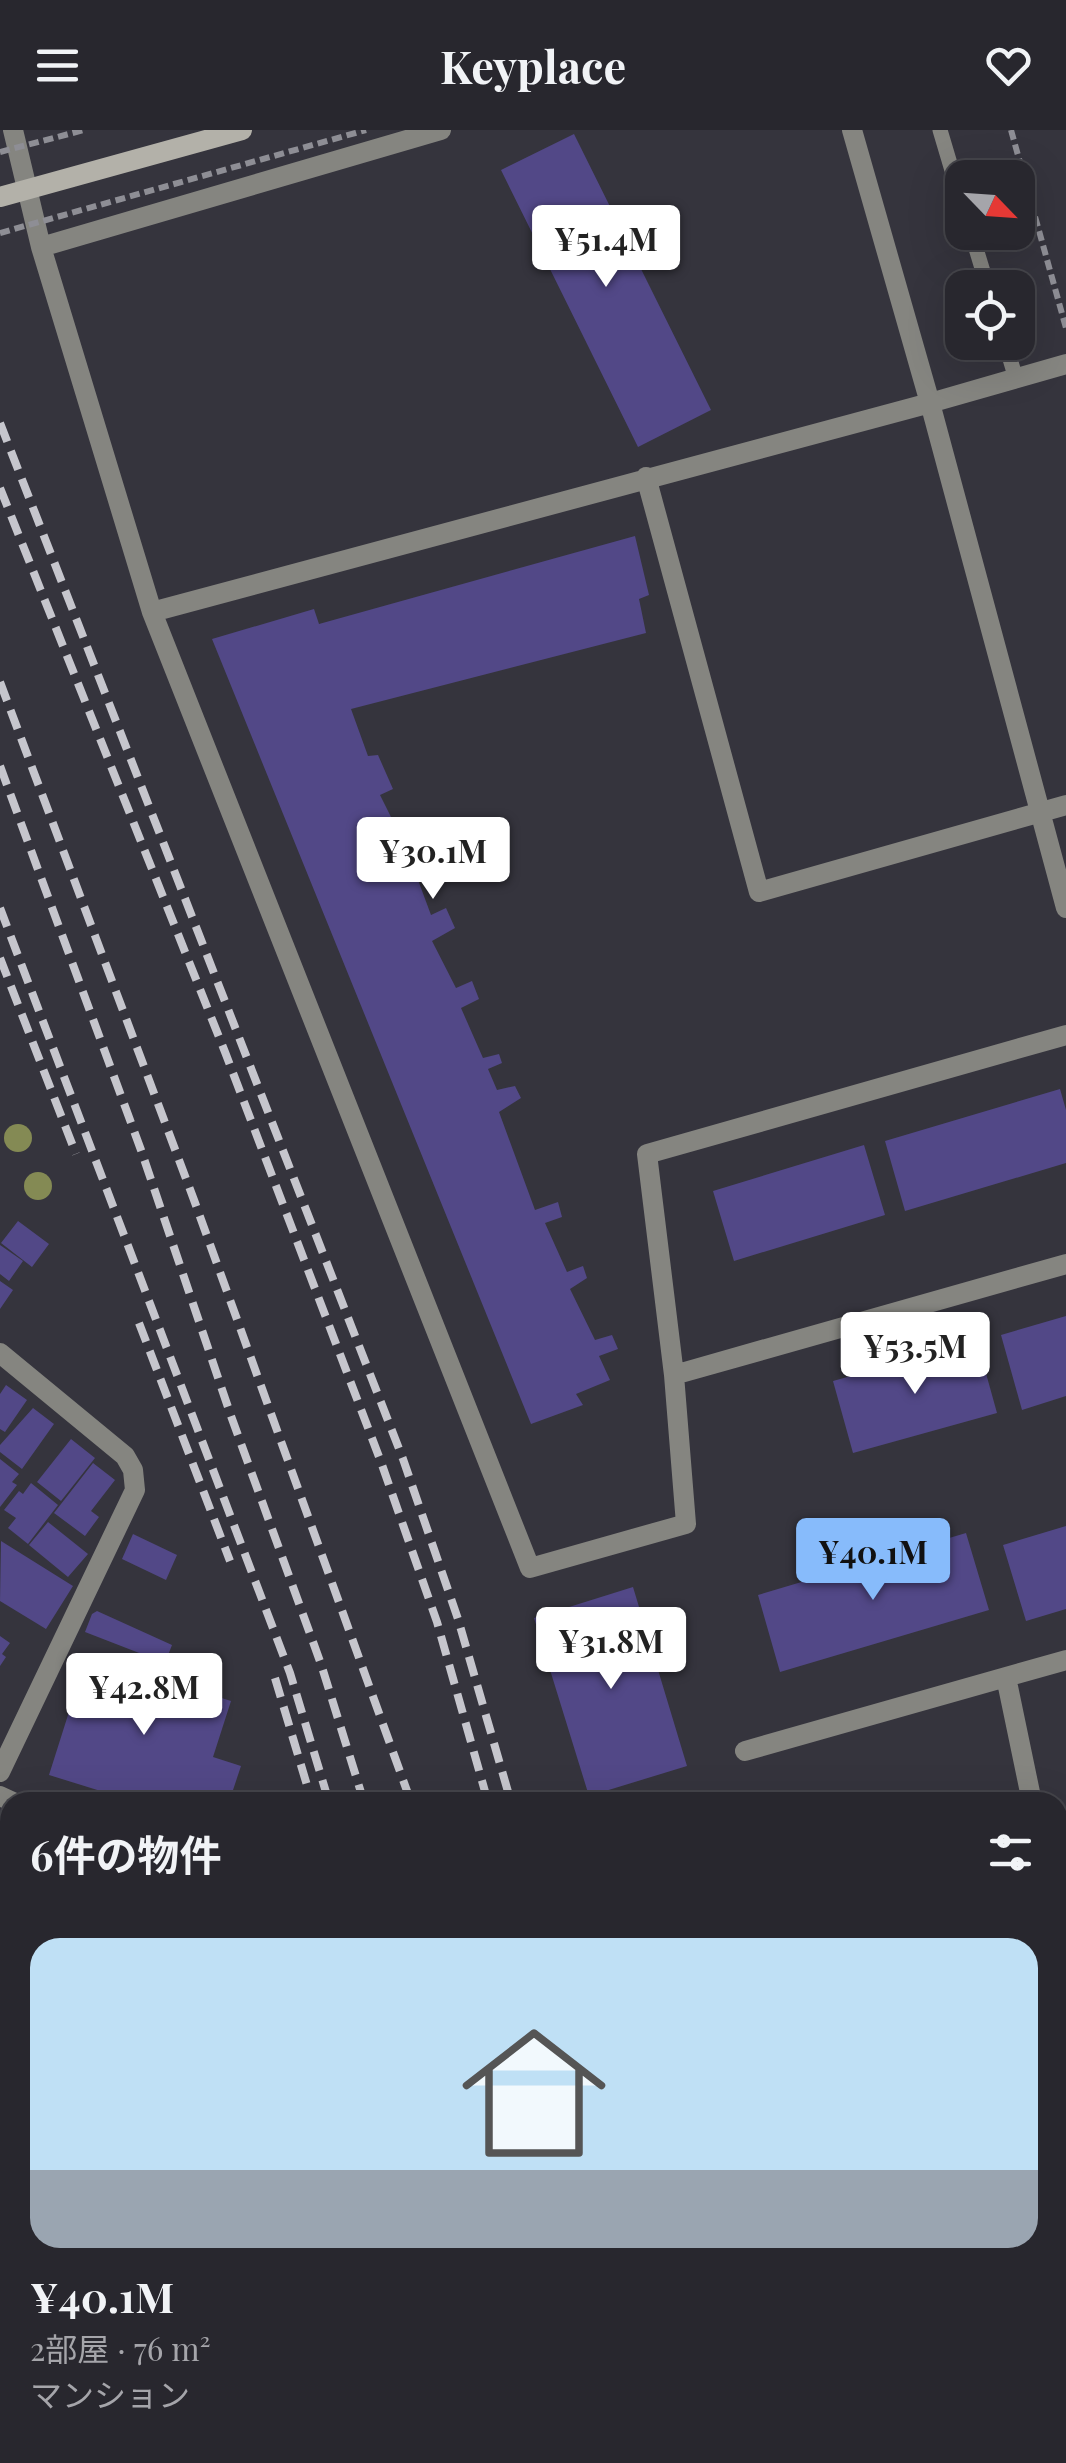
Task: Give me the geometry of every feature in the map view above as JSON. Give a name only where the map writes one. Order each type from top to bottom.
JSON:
[{"type":"street","points":[[13,130],[42,247],[152,612],[530,1568],[686,1524],[674,1375],[647,1154],[1066,1035]]},
{"type":"street","points":[[0,197],[242,130]]},
{"type":"street","points":[[42,247],[441,130]]},
{"type":"street","points":[[852,130],[1066,908]]},
{"type":"street","points":[[152,612],[1066,364]]},
{"type":"street","points":[[646,477],[759,892],[1066,805]]},
{"type":"street","points":[[674,1375],[1066,1264]]},
{"type":"street","points":[[0,1353],[125,1456],[133,1470],[135,1490],[0,1772]]},
{"type":"street","points":[[745,1751],[1066,1660]]},
{"type":"street","points":[[1006,1677],[1030,1792]]},
{"type":"lane","points":[[940,130],[949,160]]},
{"type":"lane","points":[[1010,360],[1016,378]]},
{"type":"path","points":[[0,152],[84,130]]},
{"type":"path","points":[[0,233],[366,130]]},
{"type":"path","points":[[1012,130],[1066,328]]},
{"type":"building","points":[[574,134],[711,410],[638,447],[501,170]]},
{"type":"building","points":[[635,536],[649,595],[639,599],[646,633],[351,709],[368,756],[378,755],[393,789],[380,795],[402,839],[421,832],[425,847],[408,853],[431,915],[446,908],[455,928],[432,941],[456,988],[472,981],[479,999],[461,1008],[483,1058],[499,1054],[502,1063],[488,1069],[497,1090],[515,1086],[521,1098],[499,1112],[535,1210],[558,1202],[562,1217],[545,1223],[567,1272],[583,1266],[587,1278],[570,1289],[595,1340],[612,1335],[618,1349],[599,1356],[610,1380],[576,1394],[583,1405],[531,1424],[212,639],[314,609],[319,624]]},
{"type":"building","points":[[1060,1089],[1066,1110],[1066,1163],[905,1211],[885,1141]]},
{"type":"building","points":[[864,1145],[885,1215],[734,1261],[713,1191]]},
{"type":"building","points":[[18,1221],[49,1244],[32,1267],[1,1243]]},
{"type":"building","points":[[0,1245],[23,1261],[9,1281],[0,1274]]},
{"type":"building","points":[[0,1281],[13,1290],[0,1309]]},
{"type":"building","points":[[1066,1316],[1066,1396],[1022,1410],[1001,1335]]},
{"type":"building","points":[[977,1341],[997,1413],[853,1453],[833,1381]]},
{"type":"building","points":[[6,1385],[27,1400],[5,1432],[0,1429],[0,1394]]},
{"type":"building","points":[[33,1408],[54,1424],[22,1469],[0,1452],[0,1445]]},
{"type":"building","points":[[71,1439],[95,1458],[61,1501],[37,1482]]},
{"type":"building","points":[[0,1459],[19,1474],[12,1482],[17,1485],[0,1507]]},
{"type":"building","points":[[93,1463],[115,1480],[91,1511],[99,1517],[85,1536],[54,1513]]},
{"type":"building","points":[[31,1483],[58,1505],[28,1544],[8,1528],[16,1518],[4,1510]]},
{"type":"building","points":[[48,1522],[88,1554],[68,1577],[29,1545]]},
{"type":"building","points":[[1066,1526],[1066,1609],[1026,1621],[1003,1545]]},
{"type":"building","points":[[966,1533],[989,1610],[780,1672],[758,1595]]},
{"type":"building","points":[[133,1534],[177,1555],[166,1580],[122,1559]]},
{"type":"building","points":[[1,1541],[73,1586],[46,1629],[0,1601]]},
{"type":"building","points":[[633,1587],[687,1766],[602,1792],[588,1792],[534,1618]]},
{"type":"building","points":[[97,1611],[172,1645],[165,1663],[85,1632]]},
{"type":"building","points":[[0,1636],[10,1643],[0,1666]]},
{"type":"building","points":[[87,1655],[231,1701],[213,1757],[241,1766],[232,1792],[104,1792],[49,1775]]},
{"type":"railway","points":[[0,423],[403,1459],[458,1619],[508,1792]]},
{"type":"railway","points":[[0,488],[225,1052],[381,1462],[437,1622],[485,1792]]},
{"type":"railway","points":[[0,682],[194,1200],[407,1792]]},
{"type":"railway","points":[[0,766],[141,1150],[321,1664],[361,1792]]},
{"type":"railway","points":[[0,908],[290,1673],[326,1792]]},
{"type":"railway","points":[[0,958],[76,1154]]},
{"type":"railway","points":[[139,1323],[230,1561]]},
{"type":"railway","points":[[275,1678],[309,1792]]}]
